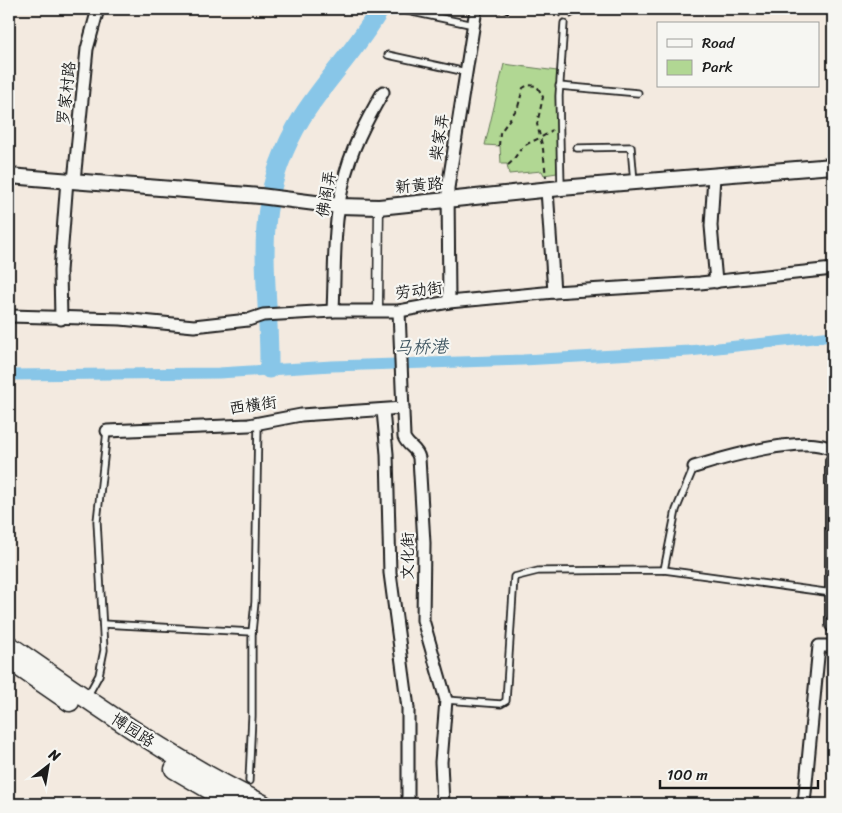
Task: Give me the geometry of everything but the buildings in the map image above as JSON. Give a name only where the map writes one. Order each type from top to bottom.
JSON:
[{"type":"main road","name":"博园路","points":[[9,644],[86,699],[173,755],[222,784],[263,804]]},
{"type":"main road","name":"博园路","points":[[9,660],[117,735],[234,804]]},
{"type":"street","name":"罗家村路","points":[[61,319],[60,271],[87,49],[98,9]]},
{"type":"street","name":"柴家弄","points":[[449,302],[447,200],[450,169],[476,9]]},
{"type":"street","name":"佛阁弄","points":[[333,311],[334,253],[343,184],[353,150],[382,92]]},
{"type":"street","name":"新黄路","points":[[9,176],[260,196],[339,206],[379,207],[562,188],[833,166]]},
{"type":"street","points":[[714,176],[711,226],[716,282]]},
{"type":"street","points":[[547,190],[554,292]]},
{"type":"street","points":[[378,309],[379,207]]},
{"type":"street","name":"劳动街","points":[[9,316],[121,320],[194,326],[248,320],[267,314],[378,309],[399,311],[449,302],[554,292],[716,282],[833,269]]},
{"type":"street","name":"文化街","points":[[399,311],[405,442],[416,450],[419,458],[424,543],[423,620],[446,700],[441,762],[443,804]]},
{"type":"street","name":"西横街","points":[[107,431],[258,423],[301,415],[403,408]]},
{"type":"street","points":[[383,410],[387,454],[390,573],[408,708],[408,804]]},
{"type":"street","points":[[694,467],[764,448],[830,445]]},
{"type":"street","points":[[833,461],[833,625]]},
{"type":"street","points":[[804,804],[818,646],[833,646]]},
{"type":"lane","points":[[403,10],[474,25]]},
{"type":"lane","points":[[562,188],[559,86],[564,23]]},
{"type":"lane","points":[[388,55],[466,72]]},
{"type":"lane","points":[[559,86],[638,93]]},
{"type":"lane","points":[[577,148],[631,147],[634,182]]},
{"type":"lane","points":[[249,781],[258,423]]},
{"type":"lane","points":[[86,699],[99,675],[102,663],[103,624],[97,521],[107,431]]},
{"type":"lane","points":[[664,570],[676,510],[694,467]]},
{"type":"lane","points":[[446,700],[501,704],[506,701],[514,577],[547,570],[664,570],[833,593]]},
{"type":"lane","points":[[103,624],[252,632]]},
{"type":"path","points":[[476,9],[508,13],[508,9]]},
{"type":"path","points":[[534,9],[556,10],[564,23],[584,9]]},
{"type":"path","points":[[499,146],[502,128],[518,107],[523,88],[528,85],[537,86],[543,95],[537,120],[543,149],[547,190]]},
{"type":"path","points":[[508,165],[515,159],[523,147],[540,139],[559,125]]},
{"type":"green space","points":[[504,64],[557,71],[557,173],[544,175],[542,171],[509,174],[507,164],[501,164],[500,146],[485,145]]},
{"type":"waterway","points":[[269,369],[265,241],[274,181],[285,150],[302,117],[362,37],[380,9]]},
{"type":"waterway","name":"马桥港","points":[[9,375],[219,373],[332,366],[523,360],[689,351],[833,336]]}]
